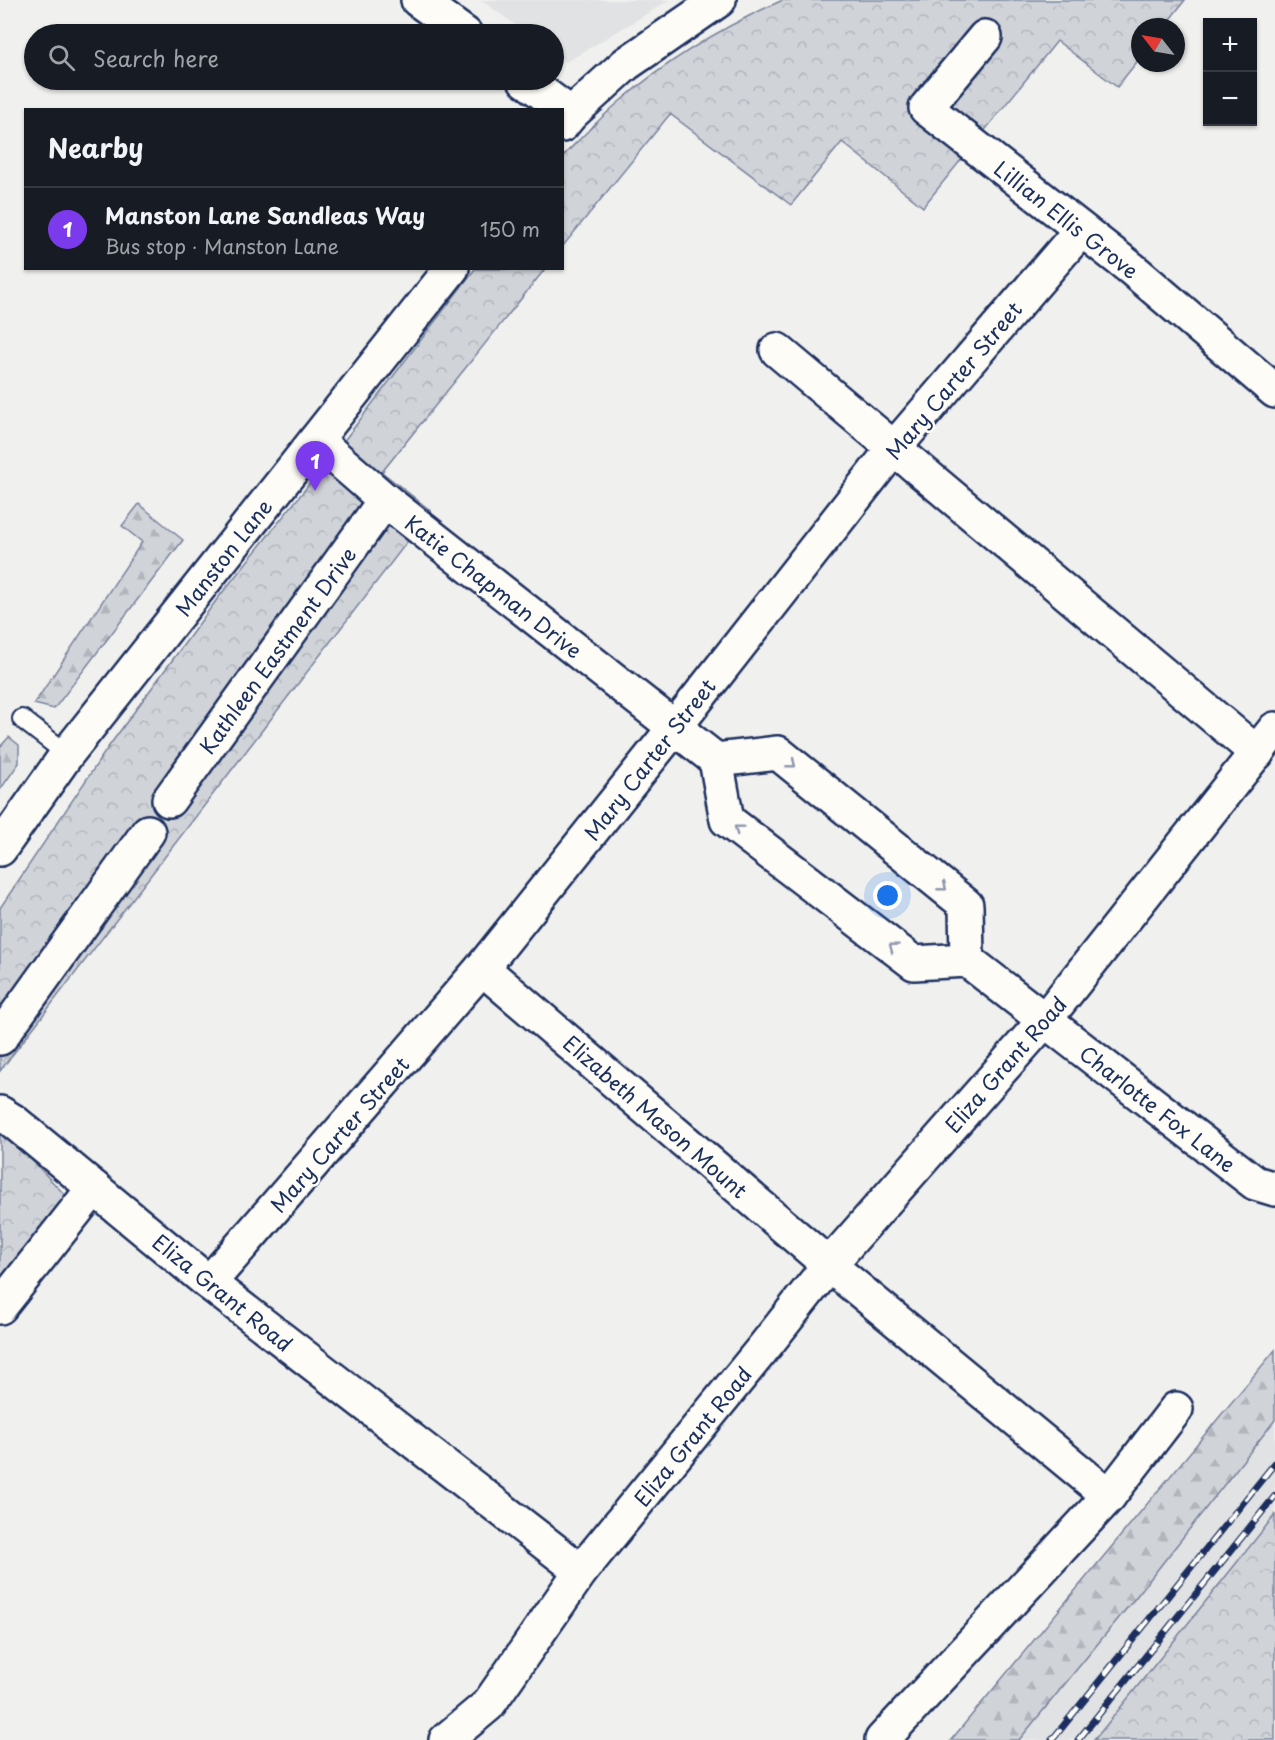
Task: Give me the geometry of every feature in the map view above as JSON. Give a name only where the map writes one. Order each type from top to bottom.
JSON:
[{"type":"street","points":[[418,0],[451,24]]},
{"type":"street","points":[[567,119],[626,64],[719,0]]},
{"type":"street","name":"Lillian Ellis Grove","points":[[985,37],[926,108],[1132,269],[1275,392]]},
{"type":"street","points":[[536,90],[555,108]]},
{"type":"street","name":"Mary Carter Street","points":[[210,1283],[482,968],[894,448],[1081,230]]},
{"type":"street","name":"Manston Lane","points":[[0,849],[67,754],[450,270]]},
{"type":"street","points":[[777,350],[894,448],[1266,741]]},
{"type":"street","name":"Katie Chapman Drive","points":[[316,440],[385,500],[716,760]]},
{"type":"street","name":"Kathleen Eastment Drive","points":[[169,800],[385,500]]},
{"type":"street","name":"Eliza Grant Road","points":[[0,1113],[210,1283],[581,1572],[829,1265],[1044,1021],[1266,741]]},
{"type":"street","points":[[778,753],[966,905],[967,960],[914,963],[727,820],[716,760],[778,753]]},
{"type":"street","points":[[0,1038],[148,832]]},
{"type":"street","name":"Charlotte Fox Lane","points":[[967,960],[1255,1183],[1275,1189]]},
{"type":"street","name":"Elizabeth Mason Mount","points":[[482,968],[829,1265],[1109,1496]]},
{"type":"street","points":[[0,1307],[94,1188]]},
{"type":"street","points":[[882,1740],[1109,1496],[1176,1408]]},
{"type":"street","points":[[446,1740],[488,1704],[581,1572]]},
{"type":"lane","points":[[22,719],[67,754]]},
{"type":"shaded area","points":[[481,0],[670,0],[566,62],[564,60],[564,24],[514,24]]},
{"type":"shaded area","points":[[1275,1420],[1275,1515],[1094,1740],[1019,1740],[1136,1597]]},
{"type":"green space","points":[[783,0],[1185,0],[1171,18],[1131,18],[1131,69],[1117,87],[1057,41],[923,207],[842,142],[791,205],[670,114],[564,245],[564,155],[612,108],[638,87],[677,58],[718,33]]},
{"type":"green space","points":[[474,270],[544,270],[382,472],[431,511],[0,1071],[0,908],[109,746],[218,598],[343,442]]},
{"type":"green space","points":[[139,504],[183,540],[54,709],[34,704],[142,542],[122,526]]},
{"type":"green space","points":[[9,737],[19,745],[19,763],[0,790],[0,747]]},
{"type":"green space","points":[[0,1127],[68,1198],[0,1282]]},
{"type":"green space","points":[[1275,1350],[1275,1420],[1136,1597],[1019,1740],[951,1740]]},
{"type":"green space","points":[[1275,1515],[1275,1740],[1094,1740],[1104,1728]]},
{"type":"railway","points":[[1052,1740],[1275,1463]]},
{"type":"railway","points":[[1078,1740],[1275,1496]]},
{"type":"place","name":"Manston Lane Sandleas Way","points":[[315,491]]}]
